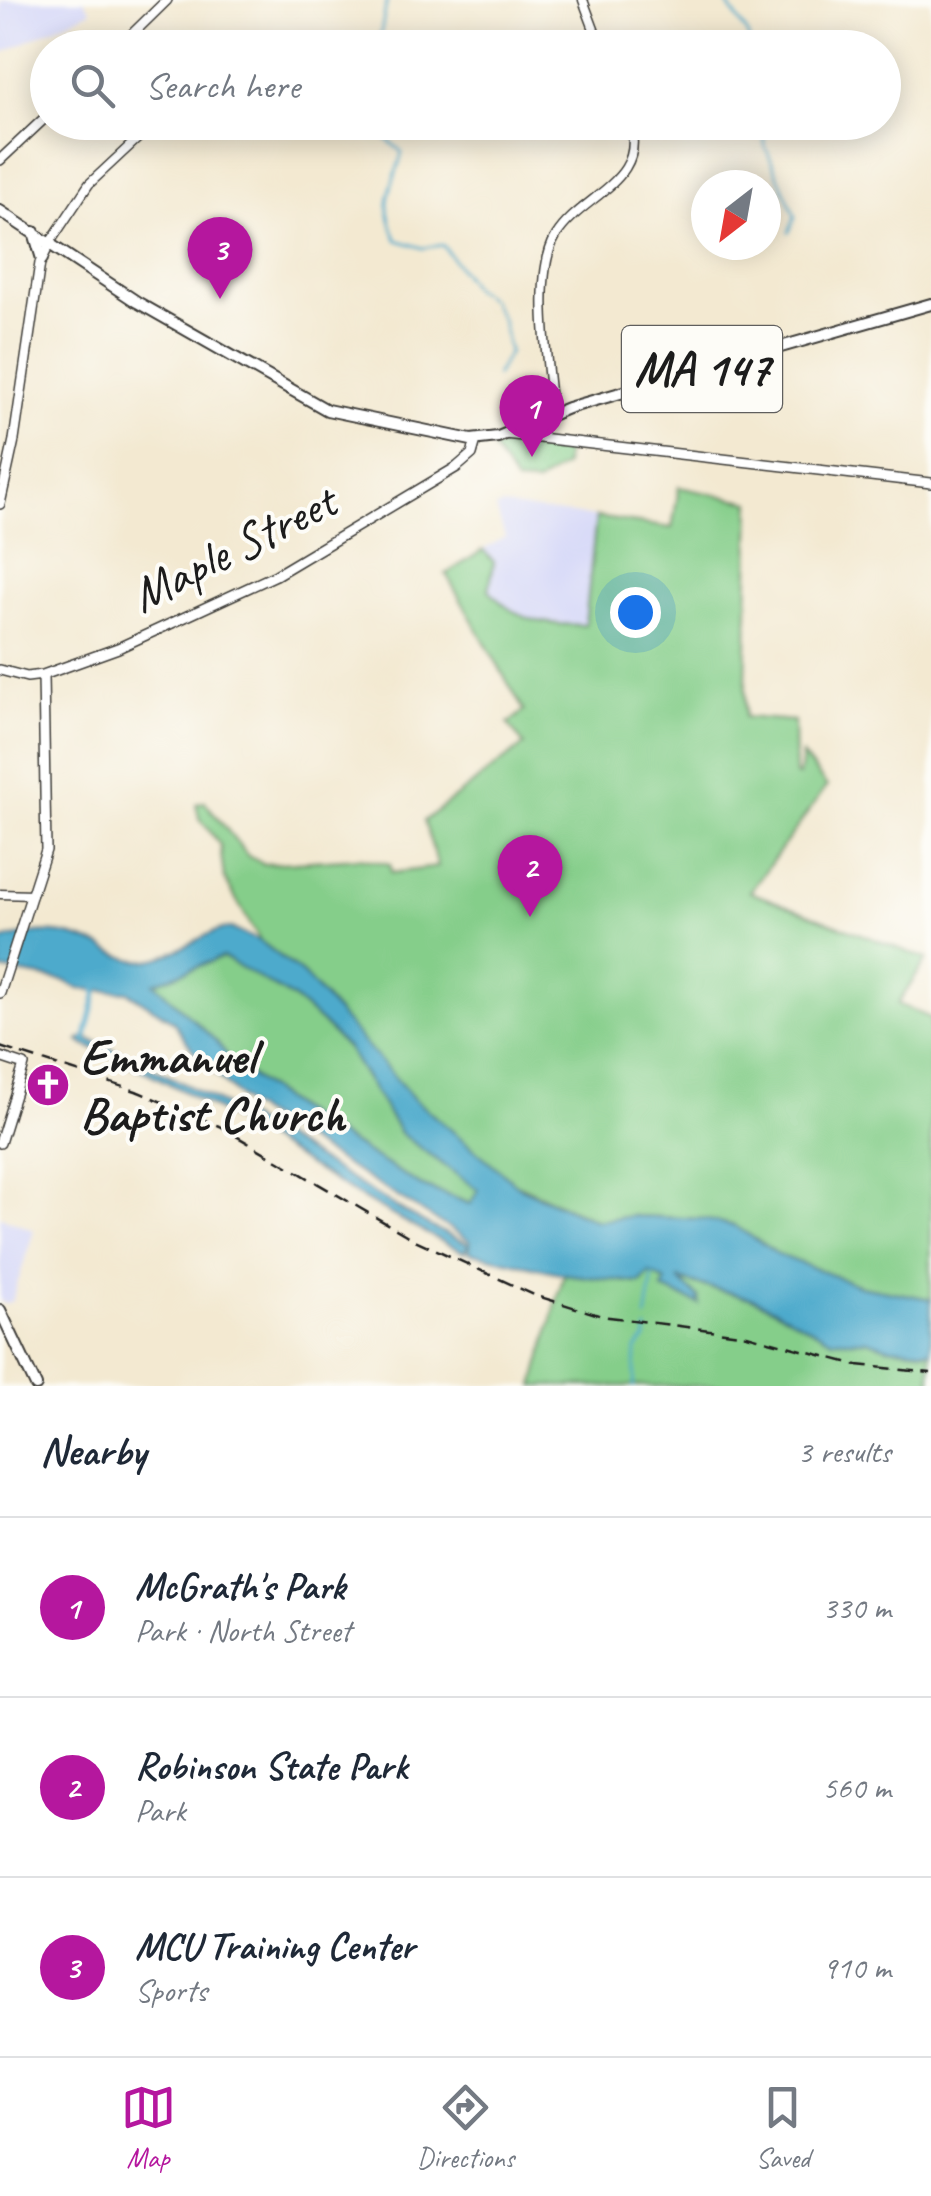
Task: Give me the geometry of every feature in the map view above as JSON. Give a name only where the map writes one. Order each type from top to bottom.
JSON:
[{"type":"main road","points":[[136,30],[166,0]]},
{"type":"main road","points":[[0,160],[30,132]]},
{"type":"main road","name":"MA 147","points":[[0,208],[25,218],[51,241]]},
{"type":"main road","name":"MA 147","points":[[0,208],[137,302],[327,410],[476,440],[505,434],[552,413],[931,304]]},
{"type":"main road","points":[[34,231],[42,259]]},
{"type":"main road","points":[[0,504],[12,456],[42,259],[51,241]]},
{"type":"main road","points":[[505,434],[931,483]]},
{"type":"main road","name":"Maple Street","points":[[0,670],[27,677],[43,675],[118,648],[285,570],[464,462],[472,454],[476,440]]},
{"type":"main road","points":[[1,990],[26,918],[47,834],[43,675]]},
{"type":"main road","points":[[0,1058],[24,1064],[0,1143]]},
{"type":"main road","points":[[0,1310],[36,1386]]},
{"type":"street","points":[[583,0],[594,30]]},
{"type":"street","points":[[51,241],[90,184],[136,140]]},
{"type":"street","points":[[552,413],[547,257],[563,227],[630,165],[634,140]]},
{"type":"street","points":[[0,894],[32,895]]},
{"type":"shaded area","points":[[84,0],[91,11],[51,30],[30,30],[30,40],[0,54],[0,2]]},
{"type":"shaded area","points":[[496,508],[596,517],[586,625],[527,620],[504,608],[489,590],[494,562],[483,550],[505,537]]},
{"type":"shaded area","points":[[0,1216],[34,1230],[12,1301],[6,1304],[0,1301]]},
{"type":"green space","points":[[501,444],[566,448],[564,466],[536,484],[516,483],[493,449]]},
{"type":"green space","points":[[679,487],[751,502],[745,717],[794,721],[795,775],[799,776],[802,755],[827,786],[750,892],[927,959],[898,1004],[931,1018],[931,1299],[860,1286],[779,1255],[735,1226],[703,1219],[633,1216],[597,1221],[512,1182],[415,1100],[303,974],[260,941],[224,878],[220,845],[199,817],[196,804],[205,802],[248,856],[264,864],[360,858],[390,864],[391,873],[438,867],[424,821],[524,745],[508,724],[524,711],[446,574],[483,550],[494,562],[489,590],[499,601],[532,620],[585,625],[596,517],[672,528]]},
{"type":"green space","points":[[223,957],[293,998],[322,1023],[347,1048],[401,1134],[479,1190],[471,1204],[420,1185],[303,1113],[234,1064],[216,1041],[153,982]]},
{"type":"green space","points":[[650,1273],[666,1281],[663,1289],[698,1297],[676,1279],[754,1299],[833,1340],[867,1340],[888,1347],[931,1352],[931,1386],[534,1386],[564,1274],[636,1283]]},
{"type":"water","points":[[230,928],[260,941],[303,974],[415,1100],[521,1188],[596,1221],[633,1216],[703,1219],[735,1226],[779,1255],[860,1286],[931,1299],[931,1351],[888,1347],[867,1340],[833,1340],[754,1299],[678,1279],[698,1297],[699,1304],[662,1289],[666,1281],[650,1273],[640,1283],[564,1274],[468,1252],[470,1241],[247,1105],[194,1052],[173,1021],[128,992],[79,989],[65,981],[0,970],[0,941],[26,934],[73,936],[126,958],[147,960],[160,958]],"holes":[[[223,957],[293,998],[347,1048],[401,1134],[478,1190],[470,1204],[420,1185],[302,1113],[234,1064],[216,1041],[154,983]]]},
{"type":"water","points":[[84,1037],[205,1095],[412,1216],[469,1244],[464,1252],[416,1228],[182,1090],[84,1045],[79,1041]]},
{"type":"waterway","points":[[381,30],[387,0]]},
{"type":"waterway","points":[[725,0],[745,30]]},
{"type":"waterway","points":[[388,140],[402,152],[388,203],[397,240],[423,248],[443,245],[473,288],[490,299],[502,320],[509,352],[496,376]]},
{"type":"waterway","points":[[764,140],[795,216],[789,232]]},
{"type":"waterway","points":[[85,1041],[97,992],[94,984]]},
{"type":"waterway","points":[[646,1318],[653,1275]]},
{"type":"waterway","points":[[634,1386],[636,1349],[646,1339],[647,1329]]},
{"type":"railway","points":[[0,1047],[136,1091],[219,1126],[413,1239],[534,1295],[602,1316],[747,1335],[857,1365],[931,1373]]},
{"type":"place","name":"MCU Training Center","points":[[220,299]]},
{"type":"place","name":"McGrath's Park","points":[[532,457]]},
{"type":"place","name":"Robinson State Park","points":[[530,917]]},
{"type":"place","name":"Emmanuel Baptist Church","points":[[48,1085]]}]
